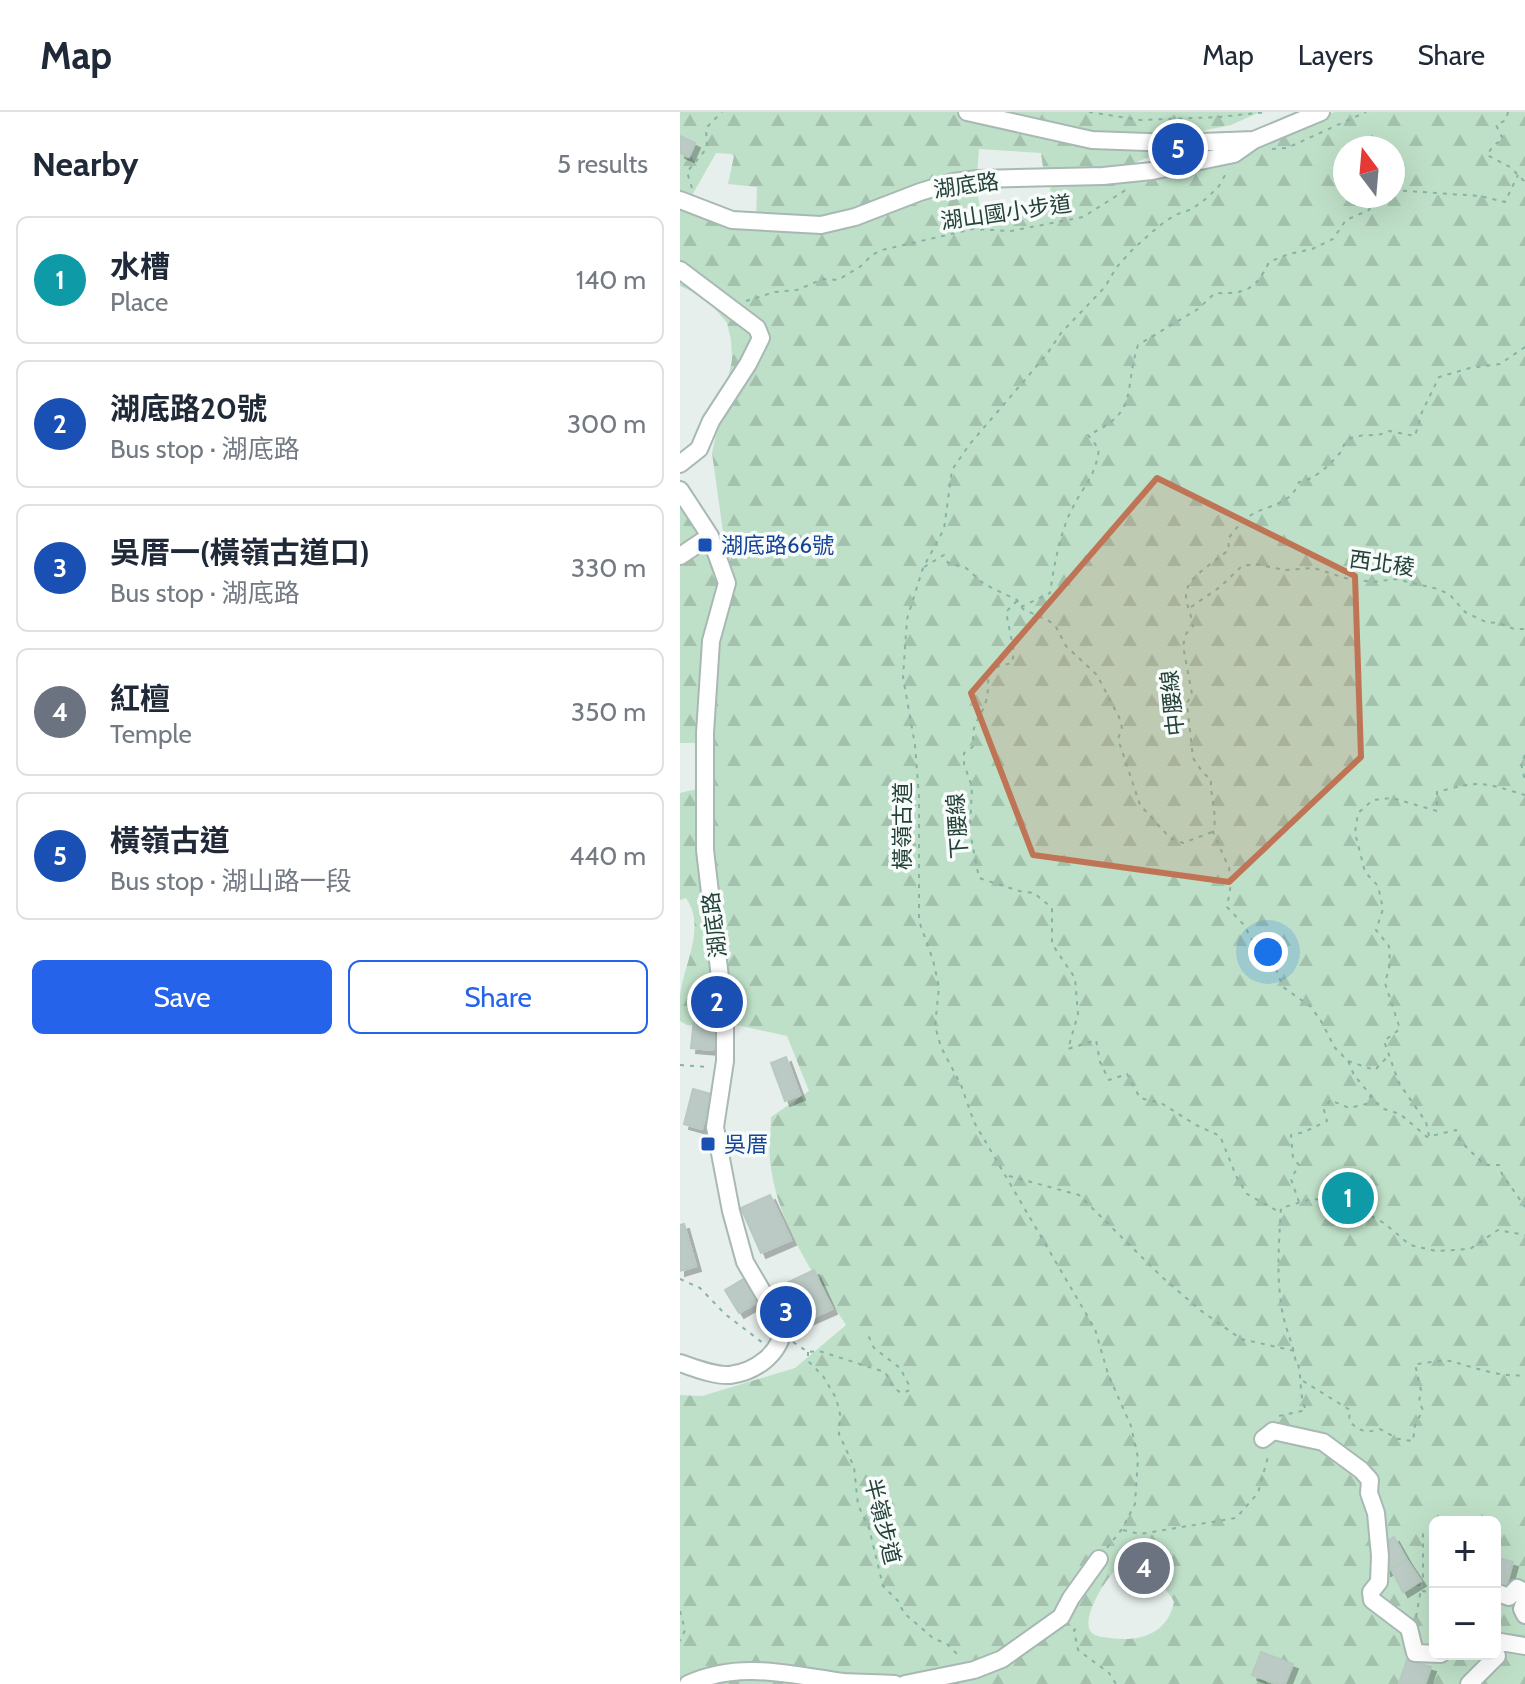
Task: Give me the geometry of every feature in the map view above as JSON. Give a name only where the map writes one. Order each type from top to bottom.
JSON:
[{"type":"street","points":[[967,112],[1092,140],[1175,143],[1254,140],[1321,112]]},
{"type":"street","name":"湖底路","points":[[680,200],[732,220],[821,225],[855,217],[953,182],[1115,175],[1204,162],[1234,154],[1254,140]]},
{"type":"street","points":[[680,270],[757,328],[761,338],[711,421],[699,449],[680,464]]},
{"type":"street","name":"湖底路","points":[[680,490],[710,536],[727,583],[711,641],[705,733],[705,850],[725,1020],[725,1061],[715,1127],[731,1211],[745,1262],[783,1327],[782,1334]]},
{"type":"street","points":[[680,556],[710,536]]},
{"type":"street","points":[[680,1363],[729,1375],[755,1367],[774,1351],[782,1334]]},
{"type":"street","points":[[1268,1435],[1323,1442],[1370,1480],[1369,1493],[1376,1513],[1380,1556],[1379,1582],[1371,1592],[1372,1600],[1409,1628],[1415,1653],[1429,1654]]},
{"type":"street","points":[[905,1684],[974,1670],[1002,1659],[1061,1617],[1099,1559]]},
{"type":"street","points":[[1501,1594],[1509,1597],[1517,1588],[1525,1592]]},
{"type":"street","points":[[1525,1601],[1522,1609],[1525,1615]]},
{"type":"street","points":[[1501,1642],[1525,1646]]},
{"type":"street","points":[[1469,1684],[1493,1660]]},
{"type":"street","points":[[688,1684],[707,1675],[761,1670],[846,1682],[895,1684]]},
{"type":"path","points":[[698,209],[687,172],[707,148],[706,128],[722,112]]},
{"type":"path","points":[[1089,112],[1140,120],[1267,112]]},
{"type":"path","points":[[1222,112],[1229,116]]},
{"type":"path","points":[[1254,140],[1263,147],[1275,150],[1287,148],[1366,112]]},
{"type":"path","points":[[1508,112],[1506,120],[1496,125],[1503,139],[1487,155],[1510,167],[1525,182]]},
{"type":"path","name":"橫嶺古道","points":[[1099,1559],[1122,1529],[1135,1504],[1138,1458],[1131,1426],[1108,1374],[1095,1329],[974,1122],[935,1026],[939,987],[919,921],[919,797],[915,745],[903,677],[907,619],[923,568],[944,529],[952,470],[969,445],[1047,354],[1061,333],[1105,287],[1124,259],[1147,234],[1175,215],[1192,209],[1219,186],[1234,154]]},
{"type":"path","points":[[1405,191],[1480,196],[1505,202],[1518,175]]},
{"type":"path","name":"湖山國小步道","points":[[745,304],[750,299],[797,290],[823,279],[838,280],[882,250],[973,229],[1011,231],[1083,217],[1133,185]]},
{"type":"path","points":[[1021,607],[1050,593],[1057,551],[1072,507],[1096,469],[1099,449],[1088,435],[1110,425],[1126,408],[1138,345],[1198,309],[1215,293],[1241,294],[1261,279],[1269,262],[1333,239],[1346,220],[1370,208]]},
{"type":"path","name":"中腰線","points":[[1525,347],[1500,364],[1439,377],[1422,412],[1415,436],[1389,431],[1380,436],[1354,437],[1321,472],[1310,481],[1299,482],[1288,500],[1252,514],[1239,525],[1228,539],[1229,549],[1199,572],[1189,584],[1186,593],[1193,626],[1186,634],[1183,646],[1192,694],[1187,703],[1193,758],[1211,779],[1210,795],[1216,821],[1213,832],[1229,868],[1231,884],[1227,907],[1244,925],[1257,949],[1276,969],[1283,987],[1311,1007],[1354,1075],[1384,1109],[1400,1114],[1429,1137],[1456,1130],[1460,1141],[1485,1165],[1499,1165],[1525,1207]]},
{"type":"path","points":[[923,568],[944,555],[948,563],[966,568],[984,584],[1055,625],[1066,646],[1097,675],[1119,717],[1122,728],[1118,739],[1140,805],[1170,838],[1183,843],[1213,832]]},
{"type":"path","name":"西北稜","points":[[1190,608],[1220,587],[1242,566],[1255,564],[1285,570],[1314,568],[1345,578],[1373,582],[1396,579],[1438,589],[1450,595],[1465,612],[1486,622],[1525,629]]},
{"type":"path","name":"下腰線","points":[[1017,601],[1006,612],[1014,652],[1012,663],[992,668],[986,681],[987,700],[972,729],[974,746],[964,753],[964,764],[972,787],[970,832],[979,878],[1034,893],[1052,908],[1052,944],[1075,978],[1078,1014],[1068,1049],[1096,1040],[1100,1062],[1109,1080],[1127,1074],[1140,1098],[1161,1103],[1220,1136],[1247,1194],[1281,1213]]},
{"type":"path","points":[[1525,755],[1521,763],[1525,781]]},
{"type":"path","points":[[1429,1137],[1426,1122],[1399,1083],[1384,1041],[1400,1029],[1385,983],[1390,964],[1389,946],[1376,930],[1383,909],[1378,886],[1365,872],[1355,833],[1358,813],[1373,800],[1392,798],[1437,811],[1437,792],[1478,782],[1504,786],[1525,795]]},
{"type":"path","points":[[1348,1062],[1375,1070],[1390,1054]]},
{"type":"path","points":[[680,1065],[718,1067]]},
{"type":"path","points":[[1300,1203],[1291,1179],[1299,1165],[1293,1158],[1291,1135],[1327,1121],[1324,1110],[1330,1100],[1349,1108],[1366,1104],[1371,1095]]},
{"type":"path","points":[[1007,1176],[1079,1195],[1200,1310],[1241,1339],[1296,1351]]},
{"type":"path","points":[[1122,1529],[1140,1534],[1236,1518],[1258,1493],[1268,1435],[1279,1416],[1306,1410],[1301,1399],[1302,1381],[1296,1364],[1296,1351],[1287,1335],[1276,1268],[1281,1208],[1312,1199],[1346,1202],[1384,1223],[1410,1245],[1436,1251],[1470,1249],[1498,1230],[1525,1235]]},
{"type":"path","points":[[680,1279],[700,1288],[725,1314],[774,1351]]},
{"type":"path","points":[[782,1334],[808,1352],[819,1351],[885,1372],[893,1387],[901,1393],[908,1391],[908,1382],[900,1368],[874,1348],[867,1333]]},
{"type":"path","name":"半嶺步道","points":[[808,1352],[808,1361],[823,1376],[836,1398],[840,1414],[839,1434],[854,1467],[858,1505],[869,1528],[883,1586],[898,1601],[904,1613],[934,1639],[946,1643],[974,1670]]},
{"type":"path","points":[[1302,1381],[1350,1410],[1349,1421],[1358,1430],[1369,1433],[1380,1429],[1398,1439],[1413,1441],[1415,1425],[1423,1410],[1419,1402],[1421,1390],[1415,1364],[1453,1361],[1504,1376],[1525,1375]]},
{"type":"path","points":[[1409,1628],[1415,1621],[1421,1591],[1423,1529]]},
{"type":"path","points":[[1421,1591],[1429,1592]]},
{"type":"path","points":[[680,1611],[685,1630],[680,1641]]},
{"type":"path","points":[[1076,1629],[1078,1650],[1109,1673],[1116,1684]]},
{"type":"highlighted area","points":[[1157,478],[1355,576],[1361,757],[1229,882],[1033,855],[971,693]]},
{"type":"green space","points":[[680,112],[1260,112],[1231,125],[1206,130],[1163,152],[1126,166],[1044,174],[1041,153],[979,149],[977,174],[821,221],[756,218],[757,187],[728,184],[734,156],[716,153],[690,199],[727,226],[775,231],[823,229],[898,202],[975,182],[981,213],[989,217],[1048,205],[1051,184],[1156,173],[1335,112],[1525,112],[1525,1684],[1425,1684],[1431,1667],[1400,1683],[1403,1684],[1285,1684],[1292,1664],[1277,1684],[680,1684],[680,1395],[702,1396],[795,1368],[846,1325],[790,1230],[771,1168],[771,1117],[809,1091],[787,1036],[732,1024],[711,851],[715,641],[730,582],[712,453],[732,360],[727,323],[706,298],[680,286]],"holes":[[[1115,1571],[1149,1579],[1170,1595],[1174,1602],[1165,1622],[1158,1629],[1131,1639],[1092,1633],[1089,1627],[1091,1610]]]},
{"type":"green space","points":[[680,498],[704,536],[723,583],[701,740],[696,743],[680,743]]},
{"type":"green space","points":[[699,790],[720,1026],[687,1025],[680,1021],[680,996],[692,947],[694,922],[686,898],[680,900],[680,793]]},
{"type":"building","points":[[680,136],[695,143],[689,157],[680,153]]},
{"type":"building","points":[[694,1019],[716,1022],[713,1050],[691,1048]]},
{"type":"building","points":[[786,1057],[800,1095],[785,1101],[771,1063]]},
{"type":"building","points":[[693,1089],[711,1094],[702,1129],[684,1124]]},
{"type":"building","points":[[770,1195],[791,1240],[761,1253],[741,1208]]},
{"type":"building","points":[[684,1224],[696,1266],[680,1271],[680,1225]]},
{"type":"building","points":[[814,1270],[832,1309],[796,1325],[778,1287]]},
{"type":"building","points":[[745,1278],[760,1301],[739,1313],[725,1290]]},
{"type":"building","points":[[1394,1537],[1407,1560],[1386,1571],[1383,1544]]},
{"type":"building","points":[[1501,1559],[1513,1562],[1505,1591],[1501,1590]]},
{"type":"building","points":[[1407,1560],[1421,1581],[1403,1592],[1391,1569]]},
{"type":"building","points":[[1261,1652],[1293,1664],[1285,1684],[1252,1675]]},
{"type":"building","points":[[1407,1660],[1431,1667],[1425,1684],[1399,1683]]},
{"type":"place","name":"橫嶺古道","points":[[1178,149]]},
{"type":"place","name":"湖底路66號","points":[[705,545]]},
{"type":"place","name":"湖底路20號","points":[[717,1002]]},
{"type":"place","name":"吳厝","points":[[708,1144]]},
{"type":"place","name":"水槽","points":[[1348,1198]]},
{"type":"place","name":"吳厝一(橫嶺古道口)","points":[[786,1312]]},
{"type":"place","name":"紅檀","points":[[1144,1568]]}]
